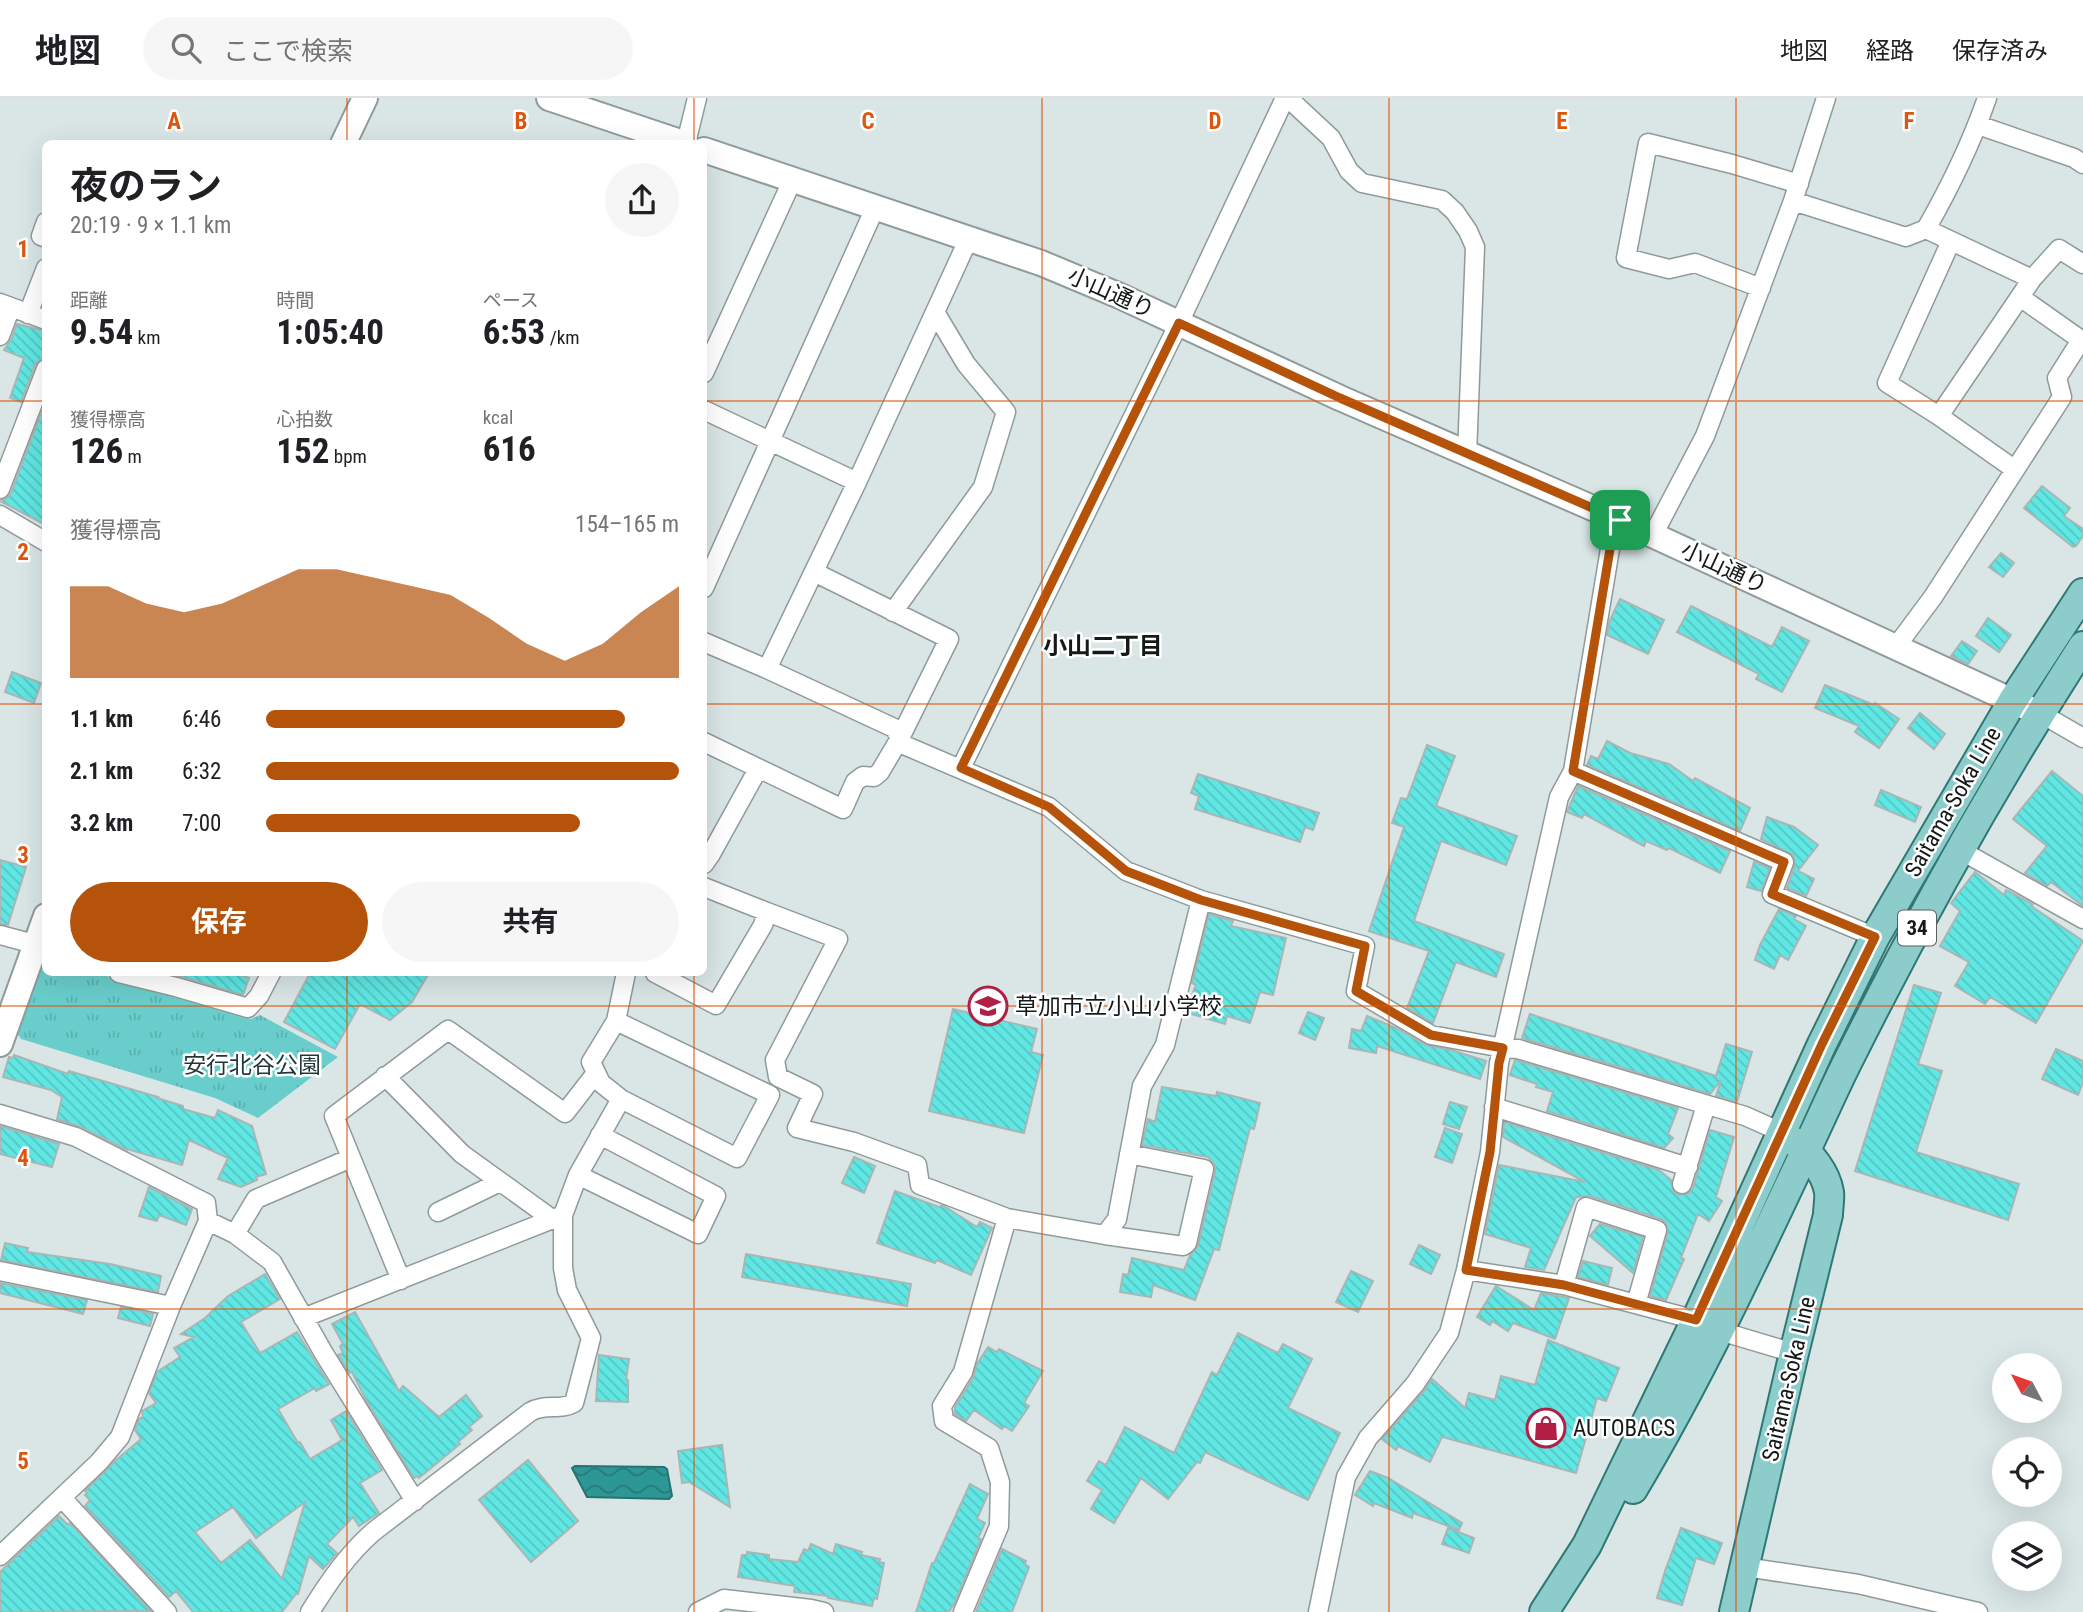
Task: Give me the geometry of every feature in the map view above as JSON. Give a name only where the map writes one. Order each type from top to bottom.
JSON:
[{"type":"main road","name":"Saitama-Soka Line","points":[[1544,1612],[1587,1545],[1610,1523],[1634,1488],[1688,1394],[1708,1325],[1782,1132],[1822,1044],[1875,937],[2012,702],[2083,593]]},
{"type":"main road","name":"Saitama-Soka Line","points":[[1708,1325],[1806,1150],[1850,1056],[1960,850],[2040,713],[2083,646]]},
{"type":"main road","name":"Saitama-Soka Line","points":[[1734,1612],[1828,1215],[1829,1192],[1821,1172],[1806,1150],[1782,1132]]},
{"type":"street","points":[[345,140],[365,98]]},
{"type":"street","points":[[549,98],[671,140]]},
{"type":"street","points":[[675,140],[697,98]]},
{"type":"street","points":[[961,768],[1287,98],[1331,138],[1349,171],[1362,183],[1442,200],[1455,212],[1468,231],[1475,247],[1467,455]]},
{"type":"street","points":[[1653,535],[1705,436],[1796,192],[1826,98]]},
{"type":"street","points":[[1761,288],[1695,263],[1668,269],[1626,258],[1648,143],[1732,164],[1906,237],[1926,229],[1955,178],[1987,98]]},
{"type":"street","points":[[1978,125],[2074,158],[2083,164]]},
{"type":"street","name":"小山通り","points":[[707,151],[1041,263],[1120,296],[1467,455],[1620,520],[2040,713]]},
{"type":"street","points":[[707,366],[792,181]]},
{"type":"street","points":[[707,581],[875,208]]},
{"type":"street","points":[[1926,229],[2032,279]]},
{"type":"street","points":[[767,669],[969,239]]},
{"type":"street","points":[[1951,241],[1887,383],[2014,469]]},
{"type":"street","points":[[1938,416],[2032,279],[2059,249],[2083,264]]},
{"type":"street","points":[[28,314],[42,280]]},
{"type":"street","points":[[1895,648],[1933,597],[2062,397],[2057,378],[2081,340],[2020,297]]},
{"type":"street","points":[[0,336],[5,305],[42,319]]},
{"type":"street","points":[[893,612],[983,487],[1006,412],[966,364],[935,312]]},
{"type":"street","points":[[0,489],[42,379]]},
{"type":"street","points":[[707,411],[857,482]]},
{"type":"street","points":[[0,515],[42,540]]},
{"type":"street","points":[[1318,1612],[1346,1476],[1368,1438],[1415,1384],[1449,1334],[1466,1270],[1490,1152],[1499,1063],[1559,797],[1573,771],[1613,531],[1620,520]]},
{"type":"street","points":[[707,744],[843,809],[855,782],[863,776],[874,777],[880,772],[949,639],[814,572]]},
{"type":"street","points":[[707,643],[894,728],[904,745],[1049,807],[1126,871],[1201,900],[1365,946],[1356,991],[1431,1035],[1518,1049],[1745,1116],[1782,1132]]},
{"type":"street","points":[[2040,713],[2083,738]]},
{"type":"street","points":[[707,855],[758,769]]},
{"type":"street","points":[[1573,771],[1784,862],[1772,894],[1875,937]]},
{"type":"street","points":[[1960,850],[2083,919]]},
{"type":"street","points":[[707,888],[838,939],[775,1060],[778,1076],[813,1094],[797,1128],[854,1142],[917,1165],[920,1185],[1007,1218],[1183,1246],[1187,1243],[1204,1169],[1129,1154]]},
{"type":"street","points":[[1105,1235],[1117,1219],[1142,1086],[1165,1045],[1201,900]]},
{"type":"street","points":[[661,976],[716,1005],[763,925],[767,912]]},
{"type":"street","points":[[1,1037],[37,950],[42,931]]},
{"type":"street","points":[[0,935],[37,950]]},
{"type":"street","points":[[131,976],[248,1008],[259,996],[269,976]]},
{"type":"street","points":[[625,976],[616,1021],[592,1062],[601,1083],[621,1099],[737,1158],[770,1095],[770,1078],[776,1066]]},
{"type":"street","points":[[616,1021],[770,1095]]},
{"type":"street","points":[[401,1280],[334,1116],[448,1030],[565,1113],[596,1073]]},
{"type":"street","points":[[384,1076],[462,1154],[500,1182],[558,1217]]},
{"type":"street","points":[[310,1612],[354,1549],[373,1532],[530,1412],[539,1407],[567,1407],[574,1403],[591,1338],[567,1290],[558,1217],[578,1175],[621,1099]]},
{"type":"street","points":[[1494,1107],[1685,1176],[1706,1105]]},
{"type":"street","points":[[0,1114],[76,1137],[206,1203],[208,1221],[171,1306],[120,1437],[99,1462],[0,1556]]},
{"type":"street","points":[[578,1175],[698,1234],[716,1196],[600,1135]]},
{"type":"street","points":[[235,1234],[256,1199],[351,1157]]},
{"type":"street","points":[[438,1212],[500,1182]]},
{"type":"street","points":[[1564,1285],[1586,1207],[1657,1230],[1636,1304]]},
{"type":"street","points":[[303,1318],[558,1217]]},
{"type":"street","points":[[963,1612],[999,1526],[1000,1482],[989,1448],[944,1421],[942,1406],[963,1372],[1007,1218]]},
{"type":"street","points":[[208,1221],[235,1234],[272,1262],[303,1318],[415,1501]]},
{"type":"street","points":[[1466,1270],[1564,1285],[1708,1325],[1794,1353]]},
{"type":"street","points":[[0,1271],[171,1306]]},
{"type":"street","points":[[61,1498],[167,1612]]},
{"type":"street","points":[[1745,1567],[1858,1584],[1978,1612]]},
{"type":"street","points":[[698,1612],[724,1599],[824,1612]]},
{"type":"green space","name":"安行北谷公園","points":[[42,963],[42,976],[106,976],[196,1000],[251,1019],[260,1015],[338,1057],[258,1118],[215,1098],[21,1039],[16,1032],[38,965]]},
{"type":"water","points":[[664,1467],[667,1469],[672,1496],[669,1499],[587,1497],[572,1468]]},
{"type":"building","points":[[17,324],[42,330],[42,359],[35,365],[21,402],[10,398],[24,358],[4,350]]},
{"type":"building","points":[[42,411],[42,523],[0,501],[11,493]]},
{"type":"building","points":[[2042,486],[2070,508],[2064,516],[2083,529],[2083,536],[2076,546],[2073,547],[2024,508]]},
{"type":"building","points":[[2001,553],[2014,563],[2003,577],[1989,567]]},
{"type":"building","points":[[1620,599],[1664,620],[1648,654],[1607,635],[1610,620]]},
{"type":"building","points":[[1691,606],[1772,647],[1782,627],[1809,641],[1782,692],[1756,679],[1759,674],[1677,632]]},
{"type":"building","points":[[1988,618],[2011,635],[1999,652],[1976,636]]},
{"type":"building","points":[[1962,641],[1977,651],[1968,664],[1951,656]]},
{"type":"building","points":[[12,672],[41,683],[34,703],[5,692]]},
{"type":"building","points":[[1825,685],[1874,705],[1875,703],[1899,719],[1879,748],[1855,732],[1859,726],[1815,708]]},
{"type":"building","points":[[1920,713],[1945,734],[1934,749],[1908,728]]},
{"type":"building","points":[[1607,741],[1630,753],[1669,764],[1693,781],[1695,778],[1750,808],[1740,831],[1587,765],[1591,756],[1598,759]]},
{"type":"building","points":[[1427,745],[1455,756],[1436,806],[1517,836],[1506,865],[1441,841],[1414,921],[1504,954],[1496,977],[1456,962],[1433,1023],[1407,1008],[1429,951],[1369,931],[1404,827],[1392,823],[1401,798],[1407,799]]},
{"type":"building","points":[[2052,771],[2083,796],[2083,906],[2051,882],[2047,886],[2025,873],[2047,846],[2013,819]]},
{"type":"building","points":[[1198,774],[1319,813],[1313,830],[1305,827],[1300,842],[1195,809],[1199,796],[1191,793]]},
{"type":"building","points":[[1578,786],[1730,851],[1720,873],[1669,848],[1667,850],[1646,841],[1644,846],[1584,814],[1582,818],[1567,812]]},
{"type":"building","points":[[1881,790],[1921,807],[1915,822],[1875,805]]},
{"type":"building","points":[[1767,817],[1794,827],[1818,845],[1798,871],[1814,879],[1806,896],[1787,888],[1795,865],[1793,855],[1761,839]]},
{"type":"building","points":[[0,860],[26,867],[8,925],[0,924]]},
{"type":"building","points":[[1754,862],[1770,868],[1761,891],[1747,887]]},
{"type":"building","points":[[1975,872],[2004,895],[2006,890],[2033,904],[2031,906],[2083,941],[2036,1023],[1990,997],[1985,1004],[1955,986],[1969,962],[1940,946],[1960,911],[1951,903]]},
{"type":"building","points":[[1779,909],[1796,916],[1794,919],[1806,926],[1788,960],[1780,955],[1774,969],[1755,960]]},
{"type":"building","points":[[1209,914],[1233,921],[1231,926],[1286,938],[1273,995],[1260,992],[1250,1023],[1227,1016],[1225,1024],[1185,1012],[1196,985],[1192,983]]},
{"type":"building","points":[[178,976],[243,976],[249,978],[243,995]]},
{"type":"building","points":[[308,976],[427,976],[412,1002],[390,1020],[360,1004],[335,1049],[284,1022]]},
{"type":"building","points":[[1914,985],[1941,993],[1918,1064],[1942,1071],[1916,1152],[2019,1184],[2008,1220],[1855,1171]]},
{"type":"building","points":[[953,1009],[1037,1029],[1031,1052],[1043,1055],[1024,1133],[929,1111]]},
{"type":"building","points":[[1308,1012],[1324,1018],[1315,1040],[1299,1033]]},
{"type":"building","points":[[1530,1014],[1716,1076],[1726,1044],[1752,1052],[1737,1102],[1716,1096],[1721,1080],[1710,1094],[1522,1038]]},
{"type":"building","points":[[1367,1016],[1426,1045],[1486,1061],[1480,1079],[1377,1046],[1376,1053],[1349,1048],[1352,1029],[1361,1031]]},
{"type":"building","points":[[2056,1049],[2083,1061],[2083,1082],[2078,1095],[2042,1079]]},
{"type":"building","points":[[14,1055],[68,1074],[69,1071],[158,1097],[183,1106],[183,1109],[215,1118],[218,1110],[252,1126],[266,1174],[241,1187],[218,1179],[228,1158],[189,1140],[182,1165],[127,1150],[81,1127],[57,1119],[62,1097],[51,1090],[3,1077],[9,1057],[13,1058]]},
{"type":"building","points":[[1515,1060],[1678,1108],[1668,1134],[1673,1138],[1664,1148],[1547,1111],[1553,1092],[1510,1075]]},
{"type":"building","points":[[1162,1087],[1216,1096],[1217,1092],[1260,1103],[1254,1129],[1250,1128],[1219,1250],[1214,1249],[1195,1300],[1153,1285],[1151,1297],[1120,1292],[1123,1274],[1128,1275],[1132,1258],[1184,1270],[1190,1255],[1198,1246],[1215,1172],[1215,1165],[1208,1157],[1142,1145],[1148,1119],[1155,1122]]},
{"type":"building","points":[[1450,1102],[1467,1107],[1459,1129],[1443,1124]]},
{"type":"building","points":[[1504,1122],[1659,1170],[1671,1180],[1673,1191],[1679,1195],[1689,1193],[1693,1188],[1710,1130],[1734,1137],[1716,1197],[1722,1201],[1709,1221],[1698,1214],[1681,1258],[1684,1259],[1666,1300],[1650,1296],[1668,1232],[1666,1223],[1661,1219],[1590,1196],[1576,1197],[1544,1270],[1525,1267],[1531,1248],[1485,1234],[1499,1165],[1585,1182],[1503,1137]]},
{"type":"building","points":[[0,1126],[59,1144],[52,1167],[0,1154]]},
{"type":"building","points":[[1445,1128],[1462,1134],[1452,1163],[1435,1157]]},
{"type":"building","points":[[854,1157],[875,1166],[864,1193],[842,1183]]},
{"type":"building","points":[[149,1187],[192,1209],[186,1225],[159,1215],[157,1221],[139,1216]]},
{"type":"building","points":[[895,1191],[939,1207],[942,1205],[977,1227],[980,1222],[992,1228],[971,1275],[937,1260],[935,1263],[877,1243]]},
{"type":"building","points":[[1600,1224],[1643,1237],[1633,1273],[1590,1236]]},
{"type":"building","points":[[5,1243],[28,1248],[27,1252],[110,1264],[161,1276],[158,1292],[1,1260]]},
{"type":"building","points":[[1419,1245],[1440,1255],[1431,1274],[1410,1264]]},
{"type":"building","points":[[746,1254],[911,1284],[907,1306],[742,1277]]},
{"type":"building","points":[[1583,1261],[1612,1268],[1608,1285],[1578,1277]]},
{"type":"building","points":[[1351,1271],[1373,1281],[1358,1312],[1336,1302]]},
{"type":"building","points":[[265,1274],[280,1299],[241,1322],[260,1353],[297,1332],[329,1384],[316,1391],[315,1388],[278,1409],[310,1459],[342,1440],[331,1420],[346,1411],[382,1470],[360,1483],[379,1513],[359,1526],[353,1517],[327,1544],[337,1553],[323,1569],[309,1556],[298,1594],[282,1612],[193,1612],[176,1591],[169,1597],[85,1506],[90,1500],[85,1491],[141,1439],[135,1430],[139,1419],[143,1417],[142,1411],[156,1403],[149,1393],[157,1372],[180,1357],[174,1348],[194,1337],[181,1334],[205,1318],[228,1296]],"holes":[[[305,1502],[282,1579],[250,1540],[221,1563],[195,1532],[233,1507],[256,1538]]]},
{"type":"building","points":[[0,1283],[87,1300],[83,1314],[0,1293]]},
{"type":"building","points":[[1496,1286],[1534,1310],[1541,1293],[1569,1298],[1555,1339],[1513,1323],[1508,1331],[1492,1321],[1490,1325],[1477,1317]]},
{"type":"building","points":[[121,1307],[153,1314],[150,1326],[118,1318]]},
{"type":"building","points":[[355,1312],[399,1391],[403,1386],[439,1417],[466,1395],[482,1416],[469,1427],[472,1430],[458,1442],[460,1444],[419,1478],[414,1478],[352,1372],[349,1373],[338,1355],[343,1353],[340,1346],[343,1344],[332,1324]]},
{"type":"building","points":[[1238,1333],[1278,1353],[1283,1344],[1312,1359],[1288,1408],[1340,1433],[1308,1500],[1205,1452],[1200,1463],[1197,1462],[1168,1499],[1141,1478],[1114,1523],[1091,1509],[1102,1490],[1087,1481],[1099,1461],[1106,1465],[1125,1427],[1174,1453],[1212,1372],[1217,1375]]},
{"type":"building","points":[[1548,1340],[1619,1368],[1606,1401],[1597,1398],[1576,1473],[1442,1437],[1430,1462],[1398,1446],[1396,1450],[1382,1439],[1432,1379],[1465,1408],[1469,1393],[1495,1400],[1501,1376],[1535,1385]]},
{"type":"building","points":[[988,1347],[997,1352],[999,1349],[1043,1371],[1024,1403],[1029,1406],[1012,1431],[1004,1426],[1002,1429],[974,1410],[966,1421],[955,1414],[955,1407]]},
{"type":"building","points":[[599,1355],[629,1359],[626,1380],[628,1402],[596,1401]]},
{"type":"building","points":[[722,1445],[730,1507],[689,1482],[682,1483],[678,1451]]},
{"type":"building","points":[[528,1460],[578,1521],[531,1562],[479,1500]]},
{"type":"building","points":[[1370,1471],[1388,1478],[1462,1523],[1459,1530],[1413,1513],[1412,1518],[1374,1503],[1373,1506],[1355,1495]]},
{"type":"building","points":[[970,1484],[988,1494],[977,1519],[985,1523],[955,1602],[949,1612],[916,1612],[932,1563]]},
{"type":"building","points":[[59,1516],[68,1525],[70,1523],[151,1611],[0,1612],[0,1572]]},
{"type":"building","points":[[1448,1528],[1474,1538],[1469,1553],[1442,1544]]},
{"type":"building","points":[[1681,1528],[1722,1543],[1714,1564],[1696,1558],[1682,1605],[1657,1598]]},
{"type":"building","points":[[811,1544],[833,1554],[836,1544],[862,1552],[861,1555],[880,1559],[879,1562],[884,1563],[877,1599],[874,1598],[872,1606],[794,1592],[795,1586],[738,1577],[742,1555],[747,1555],[747,1552],[769,1555],[769,1559],[798,1562],[804,1549],[808,1551]]},
{"type":"building","points":[[1002,1549],[1026,1561],[1025,1564],[1029,1567],[1012,1612],[976,1612]]},
{"type":"place","name":"草加市立小山小学校","points":[[988,1006]]},
{"type":"place","name":"AUTOBACS","points":[[1546,1428]]},
{"type":"district","name":"小山二丁目","points":[[1103,646]]},
{"type":"route","points":[[1179,323],[1467,455],[1620,520],[1613,531],[1573,771],[1784,862],[1772,894],[1875,937],[1822,1044],[1696,1320],[1564,1285],[1466,1270],[1490,1152],[1499,1063],[1503,1048],[1431,1035],[1356,991],[1365,946],[1201,900],[1126,871],[1049,807],[961,768],[1179,323]]}]
